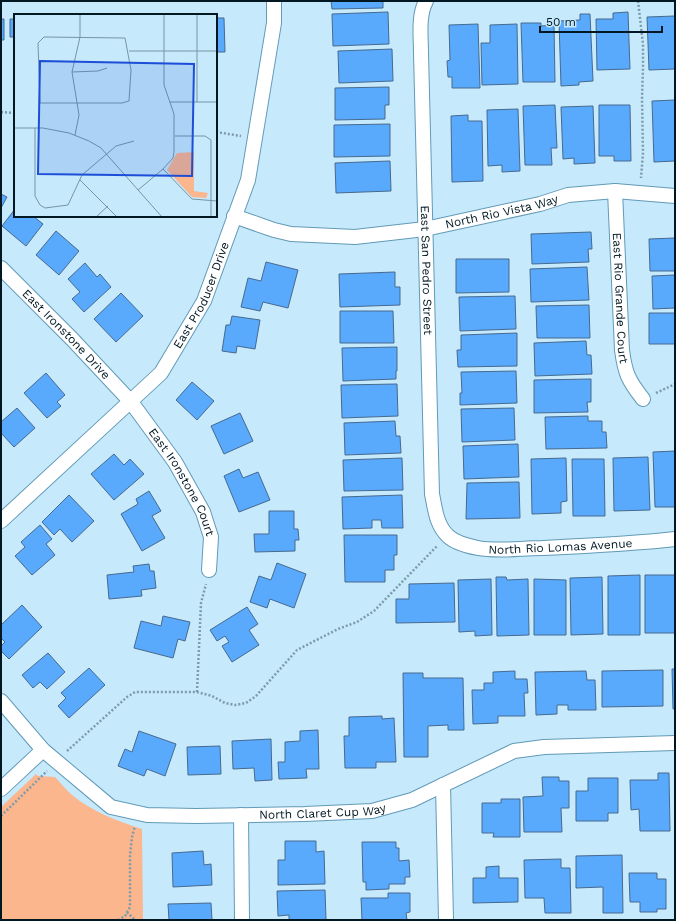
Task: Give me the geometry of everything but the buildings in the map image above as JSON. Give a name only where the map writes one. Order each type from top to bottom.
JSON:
[{"type":"street","name":"East Producer Drive","points":[[1,521],[131,402],[160,373],[204,301],[248,180],[274,23],[274,1]]},
{"type":"street","name":"East San Pedro Street","points":[[426,1],[421,24],[432,494],[436,516],[440,526],[448,536]]},
{"type":"street","name":"North Rio Vista Way","points":[[234,216],[274,230],[291,234],[355,237],[425,229],[540,204],[568,195],[615,191],[675,196]]},
{"type":"street","name":"East Rio Grande Court","points":[[615,191],[622,350],[625,369],[630,381],[643,399]]},
{"type":"street","name":"East Ironstone Drive","points":[[1,268],[72,339],[131,402]]},
{"type":"street","name":"East Ironstone Court","points":[[131,402],[175,462],[203,512],[211,537],[209,570]]},
{"type":"street","name":"North Rio Lomas Avenue","points":[[448,536],[461,544],[479,548],[503,549],[634,544],[675,539]]},
{"type":"street","name":"North Claret Cup Way","points":[[1,701],[43,750],[111,807],[147,815],[196,816],[372,811],[412,800],[514,751],[544,746],[675,743]]},
{"type":"street","points":[[1,789],[43,750]]},
{"type":"street","points":[[444,785],[446,920]]},
{"type":"street","points":[[241,815],[242,920]]},
{"type":"path","points":[[638,1],[643,44],[642,106],[644,153],[640,192]]},
{"type":"path","points":[[1,112],[14,113]]},
{"type":"path","points":[[217,132],[235,134],[254,140]]},
{"type":"path","points":[[643,399],[675,384]]},
{"type":"path","points":[[1,816],[41,778],[56,761],[127,697],[135,692],[198,692],[235,705],[246,702],[256,696],[297,650],[338,629],[358,622],[374,611],[448,536]]},
{"type":"path","points":[[198,692],[201,603],[209,570]]},
{"type":"path","points":[[118,920],[125,916],[130,907],[130,855],[132,837],[140,813]]},
{"type":"path","points":[[127,912],[136,920]]},
{"type":"shaded area","points":[[36,774],[38,776],[55,777],[70,793],[88,806],[115,819],[142,829],[143,920],[1,920],[1,807]]}]
